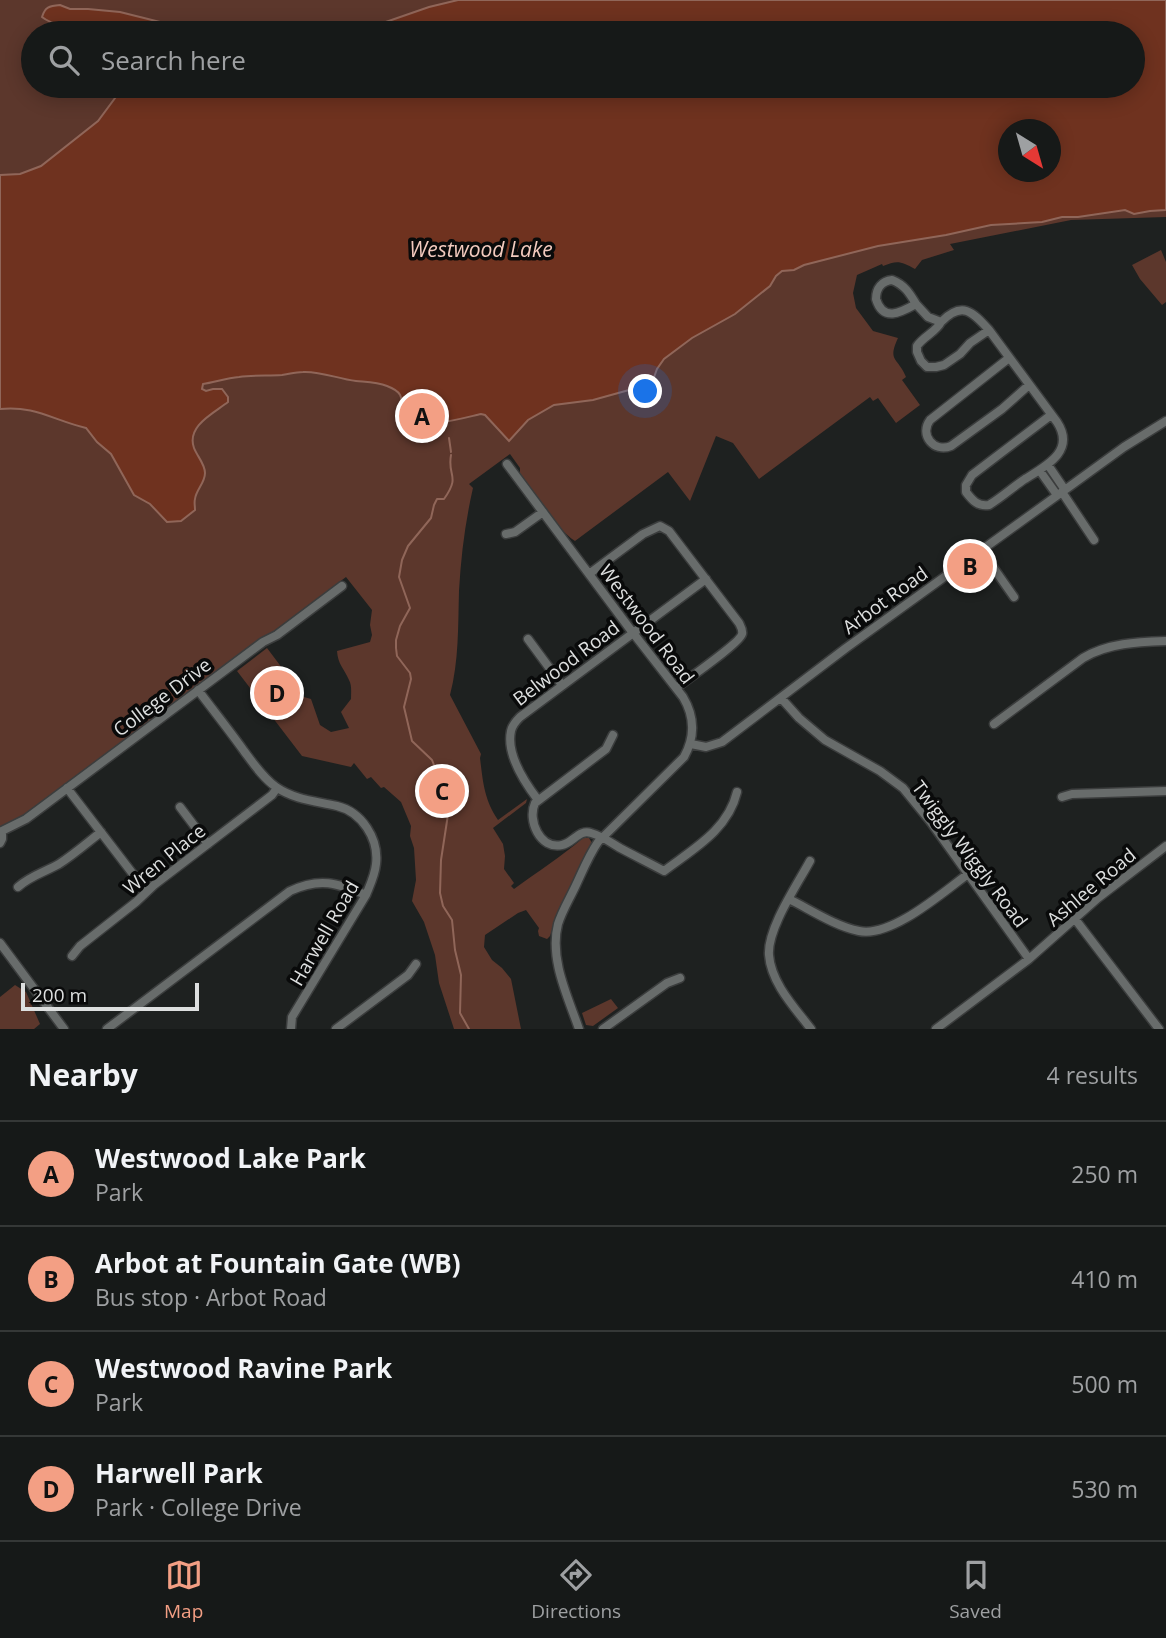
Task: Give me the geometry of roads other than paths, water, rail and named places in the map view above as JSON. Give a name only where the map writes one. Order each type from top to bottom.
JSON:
[{"type":"street","points":[[916,304],[899,313],[884,313],[877,303],[876,294],[880,285],[885,282],[892,280],[900,283],[928,317],[941,322]]},
{"type":"street","points":[[989,330],[944,365],[930,368],[919,357],[918,346],[921,341],[951,313],[965,310],[977,316],[989,330],[1062,429],[1064,438],[1062,447],[1048,465],[989,505],[979,505],[970,498],[966,485],[972,475],[1051,415]]},
{"type":"street","points":[[1009,358],[929,420],[925,428],[927,438],[938,448],[951,446],[1029,385]]},
{"type":"street","name":"Arbot Road","points":[[691,744],[706,747],[718,744],[1061,492],[1166,421]]},
{"type":"street","name":"Westwood Road","points":[[507,464],[687,704],[692,719],[691,744]]},
{"type":"street","points":[[1048,465],[1061,492],[1094,540]]},
{"type":"street","points":[[1040,471],[1061,492]]},
{"type":"street","points":[[506,534],[515,532],[543,512]]},
{"type":"street","points":[[589,574],[643,534],[660,526],[669,531],[706,579],[741,626],[742,636],[676,688]]},
{"type":"street","points":[[981,550],[1014,597]]},
{"type":"street","name":"Belwood Road","points":[[538,800],[519,772],[514,758],[510,732],[514,724],[562,685],[706,579]]},
{"type":"street","name":"College Drive","points":[[1,832],[19,823],[342,586]]},
{"type":"street","points":[[528,639],[562,685]]},
{"type":"street","points":[[994,724],[1098,650],[1140,642],[1166,641]]},
{"type":"street","name":"Harwell Road","points":[[198,690],[266,779],[277,788],[301,799],[349,810],[364,822],[373,839],[377,861],[366,895],[292,1017],[291,1029]]},
{"type":"street","name":"Twiggly Wiggly Road","points":[[781,698],[799,719],[825,740],[880,771],[903,788],[1029,960]]},
{"type":"street","points":[[612,735],[606,749],[538,800],[533,808],[533,820],[540,837],[546,843],[562,845],[586,832],[602,837],[664,871],[718,829],[734,806],[737,792]]},
{"type":"street","points":[[579,1029],[556,954],[556,935],[564,910],[590,855],[602,837],[679,763],[691,744]]},
{"type":"street","points":[[67,788],[146,891]]},
{"type":"street","name":"Wren Place","points":[[72,956],[80,946],[146,891],[277,788]]},
{"type":"street","points":[[1062,797],[1072,794],[1166,791]]},
{"type":"street","points":[[180,807],[208,844]]},
{"type":"street","points":[[0,843],[1,832]]},
{"type":"street","points":[[19,887],[27,879],[65,860],[101,832]]},
{"type":"street","name":"Ashlee Road","points":[[936,1029],[1029,960],[1108,890],[1166,846]]},
{"type":"street","points":[[810,861],[777,922],[769,956],[772,969],[785,994],[811,1029]]},
{"type":"street","points":[[789,899],[846,928],[869,933],[891,927],[903,920],[968,874]]},
{"type":"street","points":[[107,1029],[290,891],[309,883],[330,882],[366,895]]},
{"type":"street","points":[[1075,919],[1159,1029]]},
{"type":"street","points":[[0,943],[64,1029]]},
{"type":"street","points":[[336,1029],[408,975],[416,964]]},
{"type":"street","points":[[603,1029],[667,983],[680,978]]},
{"type":"water","name":"Westwood Lake","points":[[458,0],[1166,0],[1166,210],[1134,214],[1125,210],[1042,222],[991,225],[878,246],[782,271],[770,286],[735,314],[692,338],[664,359],[653,380],[647,385],[593,400],[554,405],[528,420],[509,441],[481,414],[430,423],[411,420],[402,411],[399,393],[375,383],[303,372],[250,376],[203,384],[202,389],[206,391],[222,389],[228,402],[203,421],[194,433],[194,448],[204,466],[205,477],[196,496],[195,510],[181,521],[167,522],[150,504],[134,495],[111,454],[86,428],[34,411],[0,409],[0,175],[20,174],[41,166],[98,121],[115,98],[1145,98],[1145,21],[389,21],[429,7]]},
{"type":"water","points":[[53,6],[120,12],[156,21],[49,21],[42,17],[48,8]]},
{"type":"waterway","points":[[449,438],[451,452]]},
{"type":"waterway","points":[[451,455],[452,485],[444,499],[437,499],[431,518],[408,546],[402,560],[399,577],[410,608],[400,626],[396,648],[397,656],[410,673],[404,707],[412,741],[432,760],[438,785],[449,808],[441,860],[440,893],[443,906],[452,920],[461,975],[460,1013],[469,1029]]},
{"type":"place","name":"Westwood Lake Park","points":[[422,416]]},
{"type":"place","name":"Arbot at Fountain Gate (WB)","points":[[970,566]]},
{"type":"place","name":"Harwell Park","points":[[277,693]]},
{"type":"place","name":"Westwood Ravine Park","points":[[442,791]]}]
